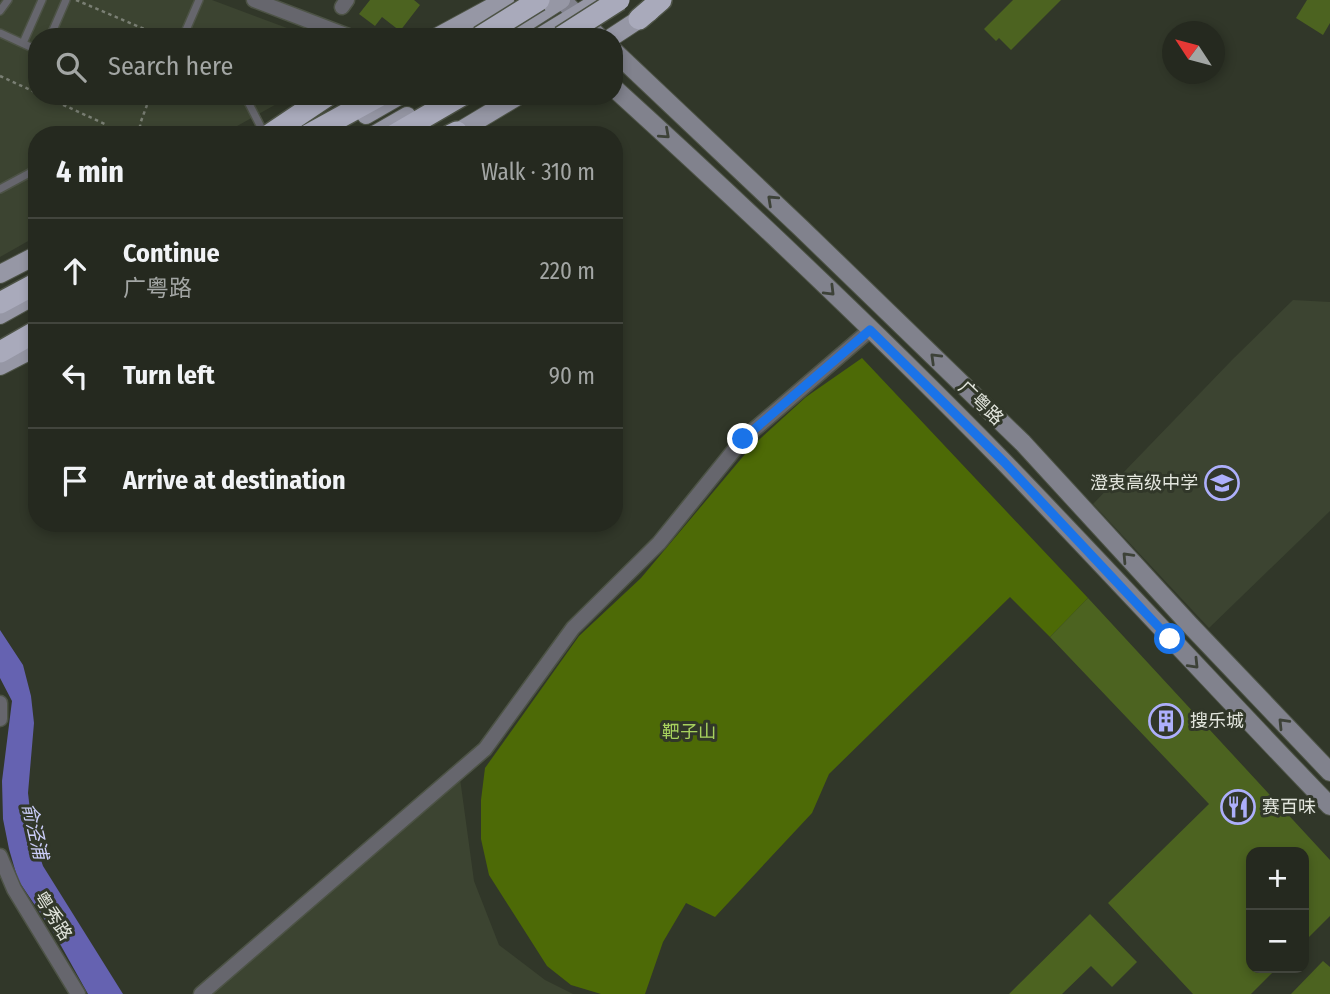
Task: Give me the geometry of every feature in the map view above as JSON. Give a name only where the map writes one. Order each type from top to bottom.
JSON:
[{"type":"highway","points":[[566,28],[618,0]]},
{"type":"highway","points":[[639,19],[661,0]]},
{"type":"highway","points":[[498,28],[538,8]]},
{"type":"highway","points":[[276,126],[312,105]]},
{"type":"highway","points":[[324,126],[363,105]]},
{"type":"highway","points":[[409,126],[446,105]]},
{"type":"highway","points":[[0,288],[28,273]]},
{"type":"highway","points":[[0,303],[28,288]]},
{"type":"highway","points":[[0,354],[28,337]]},
{"type":"highway","points":[[0,354],[28,342]]},
{"type":"main road","points":[[454,28],[505,0]]},
{"type":"main road","points":[[522,0],[538,8],[549,28]]},
{"type":"main road","points":[[514,28],[538,8],[562,0],[590,28]]},
{"type":"main road","points":[[561,28],[600,0]]},
{"type":"main road","points":[[623,30],[667,0]]},
{"type":"main road","name":"广粤路","points":[[623,60],[1023,443],[1189,624],[1330,772]]},
{"type":"main road","name":"广粤路","points":[[623,96],[756,218],[1004,462],[1330,806]]},
{"type":"main road","points":[[346,126],[383,105]]},
{"type":"main road","points":[[390,126],[426,105]]},
{"type":"main road","points":[[467,126],[503,105]]},
{"type":"main road","points":[[0,274],[28,260]]},
{"type":"main road","points":[[0,315],[28,300]]},
{"type":"main road","points":[[0,341],[28,325]]},
{"type":"main road","points":[[0,366],[28,352]]},
{"type":"street","points":[[254,0],[327,28]]},
{"type":"street","points":[[201,994],[485,749],[572,628],[659,543],[743,439],[870,330]]},
{"type":"street","points":[[0,703],[0,719]]},
{"type":"street","name":"粤秀路","points":[[0,856],[14,889],[78,994]]},
{"type":"lane","points":[[0,11],[8,0]]},
{"type":"lane","points":[[30,28],[42,0]]},
{"type":"lane","points":[[54,28],[66,0]]},
{"type":"lane","points":[[187,28],[199,0]]},
{"type":"lane","points":[[23,43],[28,32]]},
{"type":"lane","points":[[0,33],[28,46]]},
{"type":"lane","points":[[249,105],[259,126]]},
{"type":"lane","points":[[0,189],[28,174]]},
{"type":"path","points":[[76,0],[142,28]]},
{"type":"path","points":[[0,76],[28,89]]},
{"type":"path","points":[[64,105],[109,126]]},
{"type":"path","points":[[140,126],[147,105]]},
{"type":"shaded area","points":[[0,0],[212,0],[287,28],[28,28],[28,105],[275,105],[237,126],[28,126],[28,241],[0,257]]},
{"type":"shaded area","name":"澄衷高级中学","points":[[1293,300],[1330,302],[1330,511],[1209,628],[1093,504]]},
{"type":"shaded area","points":[[0,630],[23,665],[31,696],[34,723],[28,793],[33,836],[43,866],[123,994],[88,994],[55,935],[18,880],[3,819],[2,781],[12,701],[0,678]]},
{"type":"shaded area","points":[[459,771],[474,881],[499,945],[545,980],[573,994],[201,994]]},
{"type":"green space","name":"靶子山","points":[[862,358],[1088,598],[1050,637],[1010,597],[829,774],[812,813],[715,917],[686,903],[663,942],[645,994],[601,994],[571,985],[547,966],[489,875],[481,839],[481,800],[485,768],[579,636],[641,578],[751,447],[806,397]]},
{"type":"building","points":[[370,0],[414,0],[420,5],[402,28],[396,28],[382,17],[375,26],[359,14]]},
{"type":"building","points":[[1013,0],[1061,0],[1011,50],[999,38],[996,41],[984,29]]},
{"type":"building","points":[[1307,0],[1330,0],[1330,23],[1323,35],[1296,18]]},
{"type":"building","name":"搜乐城","points":[[1088,598],[1330,860],[1330,916],[1309,937],[1309,847],[1246,847],[1246,973],[1272,973],[1251,994],[1193,994],[1108,903],[1209,804],[1050,637]]},
{"type":"building","points":[[1090,914],[1137,962],[1112,987],[1091,966],[1062,994],[1009,994]]},
{"type":"building","points":[[1323,961],[1330,967],[1330,994],[1291,994]]},
{"type":"place","name":"澄衷高级中学","points":[[1222,483]]},
{"type":"place","name":"搜乐城","points":[[1166,721]]},
{"type":"place","name":"赛百味","points":[[1238,807]]},
{"type":"route","points":[[743,439],[870,330],[1004,462],[1170,639]]},
{"type":"water label","name":"俞泾浦","points":[[35,831]]}]
